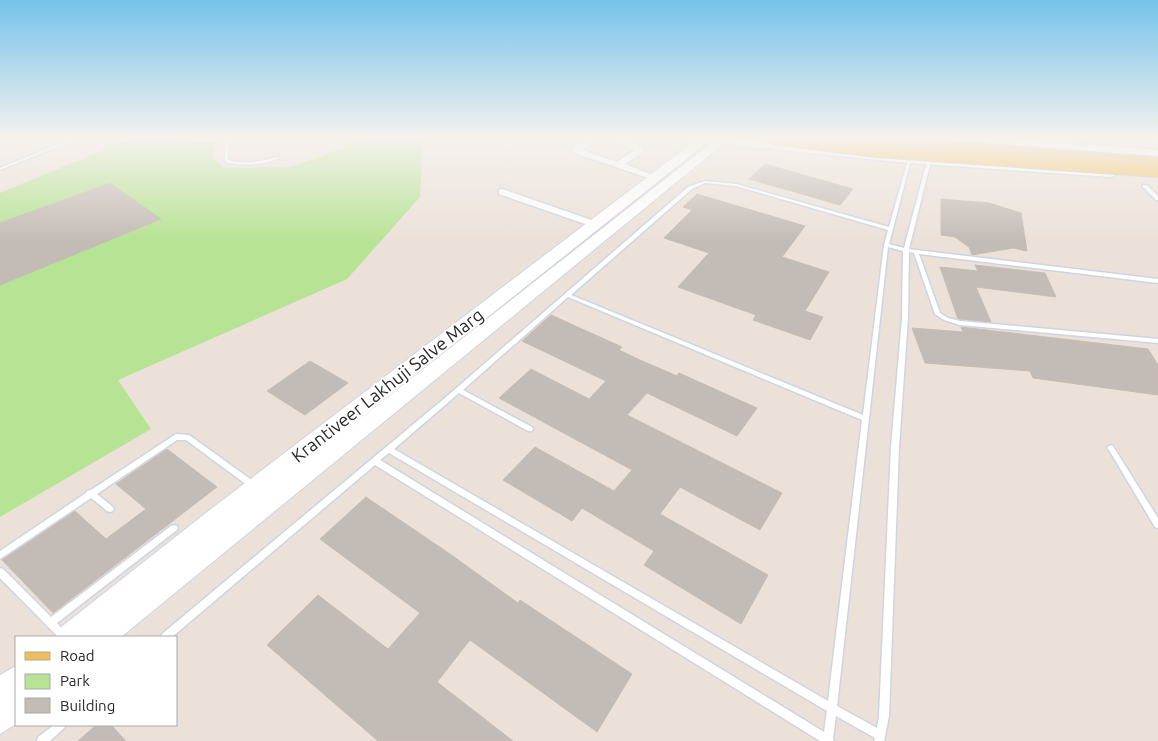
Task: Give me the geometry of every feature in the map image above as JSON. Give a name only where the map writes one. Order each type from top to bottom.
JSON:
[{"type":"main road","name":"Krantiveer Lakhuji Salve Marg","points":[[102,636],[227,521],[256,487],[662,172]]},
{"type":"main road","name":"Krantiveer Lakhuji Salve Marg","points":[[69,636],[227,521],[586,251],[677,172]]},
{"type":"main road","points":[[0,693],[15,681]]},
{"type":"main road","points":[[0,719],[15,707]]},
{"type":"street","points":[[638,172],[654,177]]},
{"type":"street","points":[[1075,172],[1158,177]]},
{"type":"street","points":[[502,192],[594,224]]},
{"type":"lane","points":[[375,461],[828,741],[886,245],[907,172]]},
{"type":"lane","points":[[389,449],[880,738],[884,707],[895,447],[905,318],[906,250],[926,172]]},
{"type":"lane","points":[[166,636],[375,461],[690,188],[705,182],[736,185],[892,229]]},
{"type":"lane","points":[[1145,186],[1158,199]]},
{"type":"lane","points":[[886,245],[916,252],[1158,281]]},
{"type":"lane","points":[[916,252],[935,308],[946,319],[960,323],[1158,341]]},
{"type":"lane","points":[[567,295],[866,419]]},
{"type":"lane","points":[[458,390],[530,429]]},
{"type":"lane","points":[[0,555],[170,438],[187,437],[256,487]]},
{"type":"lane","points":[[1111,448],[1158,525]]},
{"type":"lane","points":[[90,493],[110,509]]},
{"type":"lane","points":[[50,623],[174,528]]},
{"type":"lane","points":[[0,572],[63,636]]},
{"type":"lane","points":[[42,741],[60,726]]},
{"type":"green space","points":[[51,172],[421,172],[420,197],[347,279],[118,380],[151,429],[0,517],[0,193]]},
{"type":"building","points":[[757,172],[792,172],[853,189],[840,205],[749,179]]},
{"type":"building","points":[[110,183],[161,219],[0,285],[0,223]]},
{"type":"building","points":[[697,194],[805,226],[782,257],[829,272],[805,311],[823,317],[810,340],[753,320],[756,315],[678,287],[709,253],[664,238],[692,210],[683,207]]},
{"type":"building","points":[[941,199],[989,203],[1021,213],[1027,251],[1013,248],[972,255],[969,247],[955,237],[941,235]]},
{"type":"building","points":[[975,265],[1045,273],[1056,297],[976,287],[991,322],[958,319],[940,267],[978,271]]},
{"type":"building","points":[[551,315],[622,347],[619,350],[640,360],[677,376],[679,373],[757,408],[737,436],[647,393],[627,415],[782,493],[760,530],[680,487],[660,514],[768,575],[741,624],[644,565],[654,551],[582,508],[572,521],[503,480],[535,447],[614,491],[632,470],[499,398],[531,369],[589,399],[606,381],[522,341]]},
{"type":"building","points":[[961,327],[1148,349],[1158,365],[1158,395],[1033,378],[1030,371],[925,363],[912,328],[963,332]]},
{"type":"building","points":[[310,361],[348,383],[305,415],[267,391]]},
{"type":"building","points":[[167,449],[217,487],[53,613],[2,560],[75,511],[106,539],[146,509],[116,484]]},
{"type":"building","points":[[366,497],[518,603],[520,600],[632,674],[597,732],[470,640],[437,682],[513,741],[378,741],[267,645],[318,595],[388,649],[420,613],[320,539]]},
{"type":"building","points":[[95,726],[112,726],[126,741],[78,741]]}]
